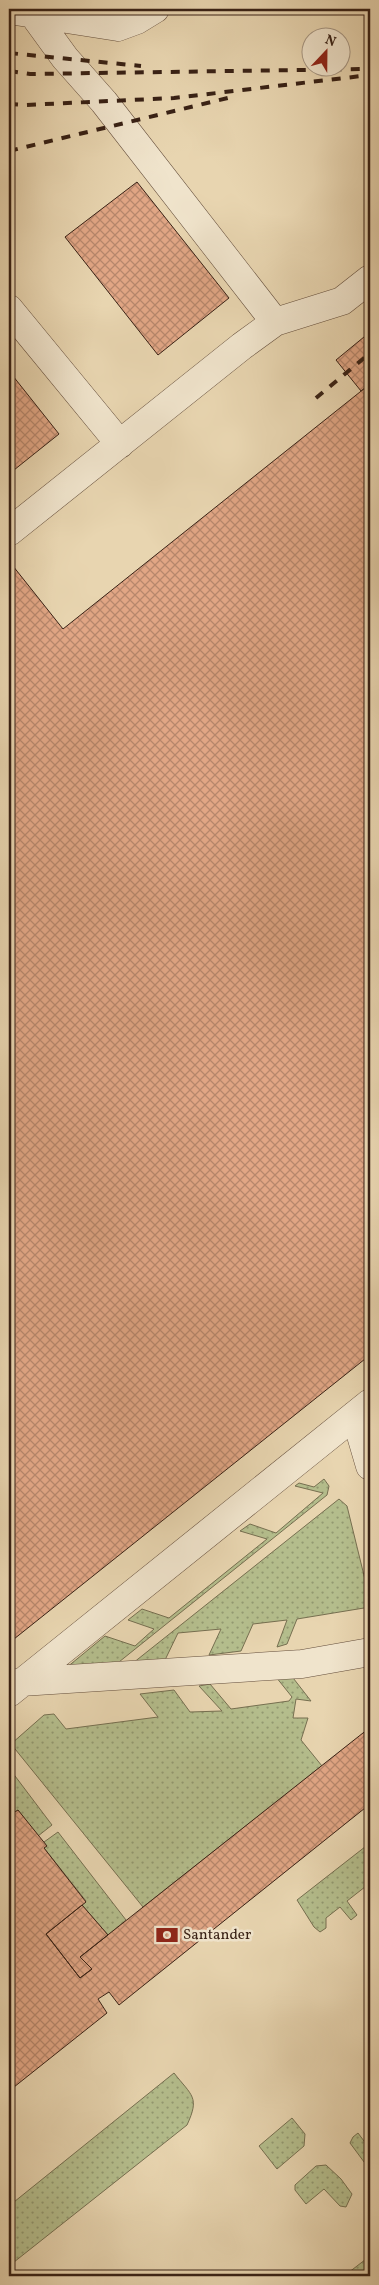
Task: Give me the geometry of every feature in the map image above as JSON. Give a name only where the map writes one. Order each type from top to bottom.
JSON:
[{"type":"lane","points":[[21,12],[118,27],[136,20],[155,9]]},
{"type":"lane","points":[[21,12],[104,102],[275,322]]},
{"type":"lane","points":[[9,532],[242,346],[275,322],[342,302],[370,279]]},
{"type":"lane","points":[[9,309],[120,444]]},
{"type":"lane","points":[[365,1413],[370,1466]]},
{"type":"lane","points":[[15,1688],[365,1413]]},
{"type":"lane","points":[[15,1688],[302,1664],[370,1652]]},
{"type":"green space","points":[[324,1479],[329,1486],[327,1495],[114,1666],[66,1668],[105,1636],[135,1646],[154,1629],[128,1620],[142,1609],[169,1618],[267,1539],[240,1531],[250,1524],[276,1533],[323,1493],[295,1486],[299,1483],[314,1487]]},
{"type":"green space","points":[[339,1499],[347,1506],[370,1600],[370,1607],[297,1619],[287,1644],[277,1647],[287,1620],[253,1624],[241,1651],[209,1655],[221,1629],[178,1633],[165,1660],[133,1663]]},
{"type":"green space","points":[[290,1674],[311,1701],[296,1699],[293,1718],[308,1718],[301,1740],[322,1766],[143,1907],[11,1744],[44,1715],[54,1714],[66,1729],[158,1717],[140,1694],[174,1690],[190,1712],[222,1711],[199,1686],[210,1684],[231,1709],[289,1701],[292,1697],[276,1677]]},
{"type":"green space","points":[[9,1768],[52,1825],[38,1836],[18,1810],[11,1814],[9,1812]]},
{"type":"green space","points":[[58,1832],[126,1920],[108,1935],[82,1905],[86,1901],[44,1848],[46,1846],[44,1842]]},
{"type":"green space","points":[[370,1843],[370,1883],[347,1901],[357,1915],[351,1920],[340,1907],[326,1918],[326,1928],[320,1932],[314,1927],[297,1900]]},
{"type":"green space","points":[[174,2073],[192,2097],[193,2108],[187,2125],[9,2266],[9,2206]]},
{"type":"green space","points":[[292,2118],[305,2134],[304,2146],[277,2169],[259,2146]]},
{"type":"green space","points":[[358,2133],[370,2149],[370,2170],[350,2143]]},
{"type":"green space","points":[[326,2165],[341,2179],[352,2194],[346,2207],[340,2206],[324,2189],[306,2204],[295,2190],[295,2185],[316,2166]]},
{"type":"green space","points":[[370,2256],[370,2276],[344,2276]]},
{"type":"building","points":[[370,98],[370,118],[365,100]]},
{"type":"building","points":[[137,182],[229,298],[158,355],[65,237]]},
{"type":"building","points":[[370,332],[370,384],[361,391],[336,360]]},
{"type":"building","points":[[9,371],[59,434],[9,474]]},
{"type":"building","points":[[370,384],[370,1355],[9,1643],[9,561],[63,629]]},
{"type":"building","points":[[368,1729],[370,1732],[370,1804],[119,2005],[109,1992],[98,1999],[107,2013],[9,2091],[9,1899],[12,1896],[9,1892],[9,1816],[18,1810],[47,1846],[44,1848],[86,1902],[46,1934],[80,1978],[92,1969],[80,1957]]},
{"type":"building","points":[[82,1905],[108,1935],[80,1957],[92,1969],[80,1978],[46,1934]]},
{"type":"railway","points":[[9,53],[141,66]]},
{"type":"railway","points":[[9,71],[30,74],[365,69]]},
{"type":"railway","points":[[9,104],[25,105],[174,98],[370,75]]},
{"type":"railway","points":[[9,151],[232,97]]},
{"type":"railway","points":[[316,398],[370,353]]},
{"type":"place","name":"Santander","points":[[167,1935]]}]
